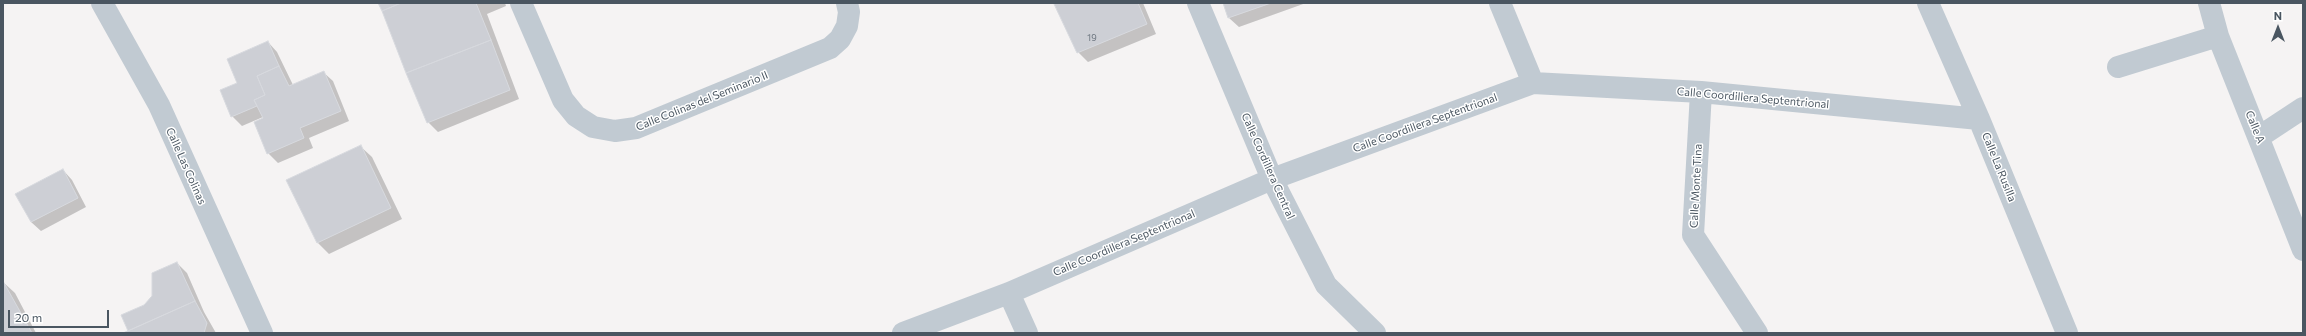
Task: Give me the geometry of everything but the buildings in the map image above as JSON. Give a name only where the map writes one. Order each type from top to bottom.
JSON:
[{"type":"street","name":"Calle Las Colinas","points":[[102,3],[159,106],[262,333]]},
{"type":"street","name":"Calle Colinas del Seminario II","points":[[521,3],[563,100],[576,116],[593,127],[615,131],[636,128],[830,48],[840,39],[847,26],[849,12],[847,3]]},
{"type":"street","name":"Calle Cordillera Central","points":[[1198,3],[1272,179],[1326,284],[1375,333]]},
{"type":"street","points":[[1500,3],[1533,83]]},
{"type":"street","name":"Calle La Rusilla","points":[[1928,3],[1979,119],[2067,333]]},
{"type":"street","name":"Calle A","points":[[2209,3],[2218,36],[2303,250]]},
{"type":"street","points":[[2118,67],[2218,36]]},
{"type":"street","name":"Calle Coordillera Septentrional","points":[[903,333],[1009,293],[1272,179],[1533,83],[1701,92],[1979,119]]},
{"type":"street","name":"Calle Monte Tina","points":[[1701,92],[1693,235],[1757,333]]},
{"type":"street","points":[[2259,138],[2303,108]]},
{"type":"street","points":[[1009,293],[1027,333]]}]
